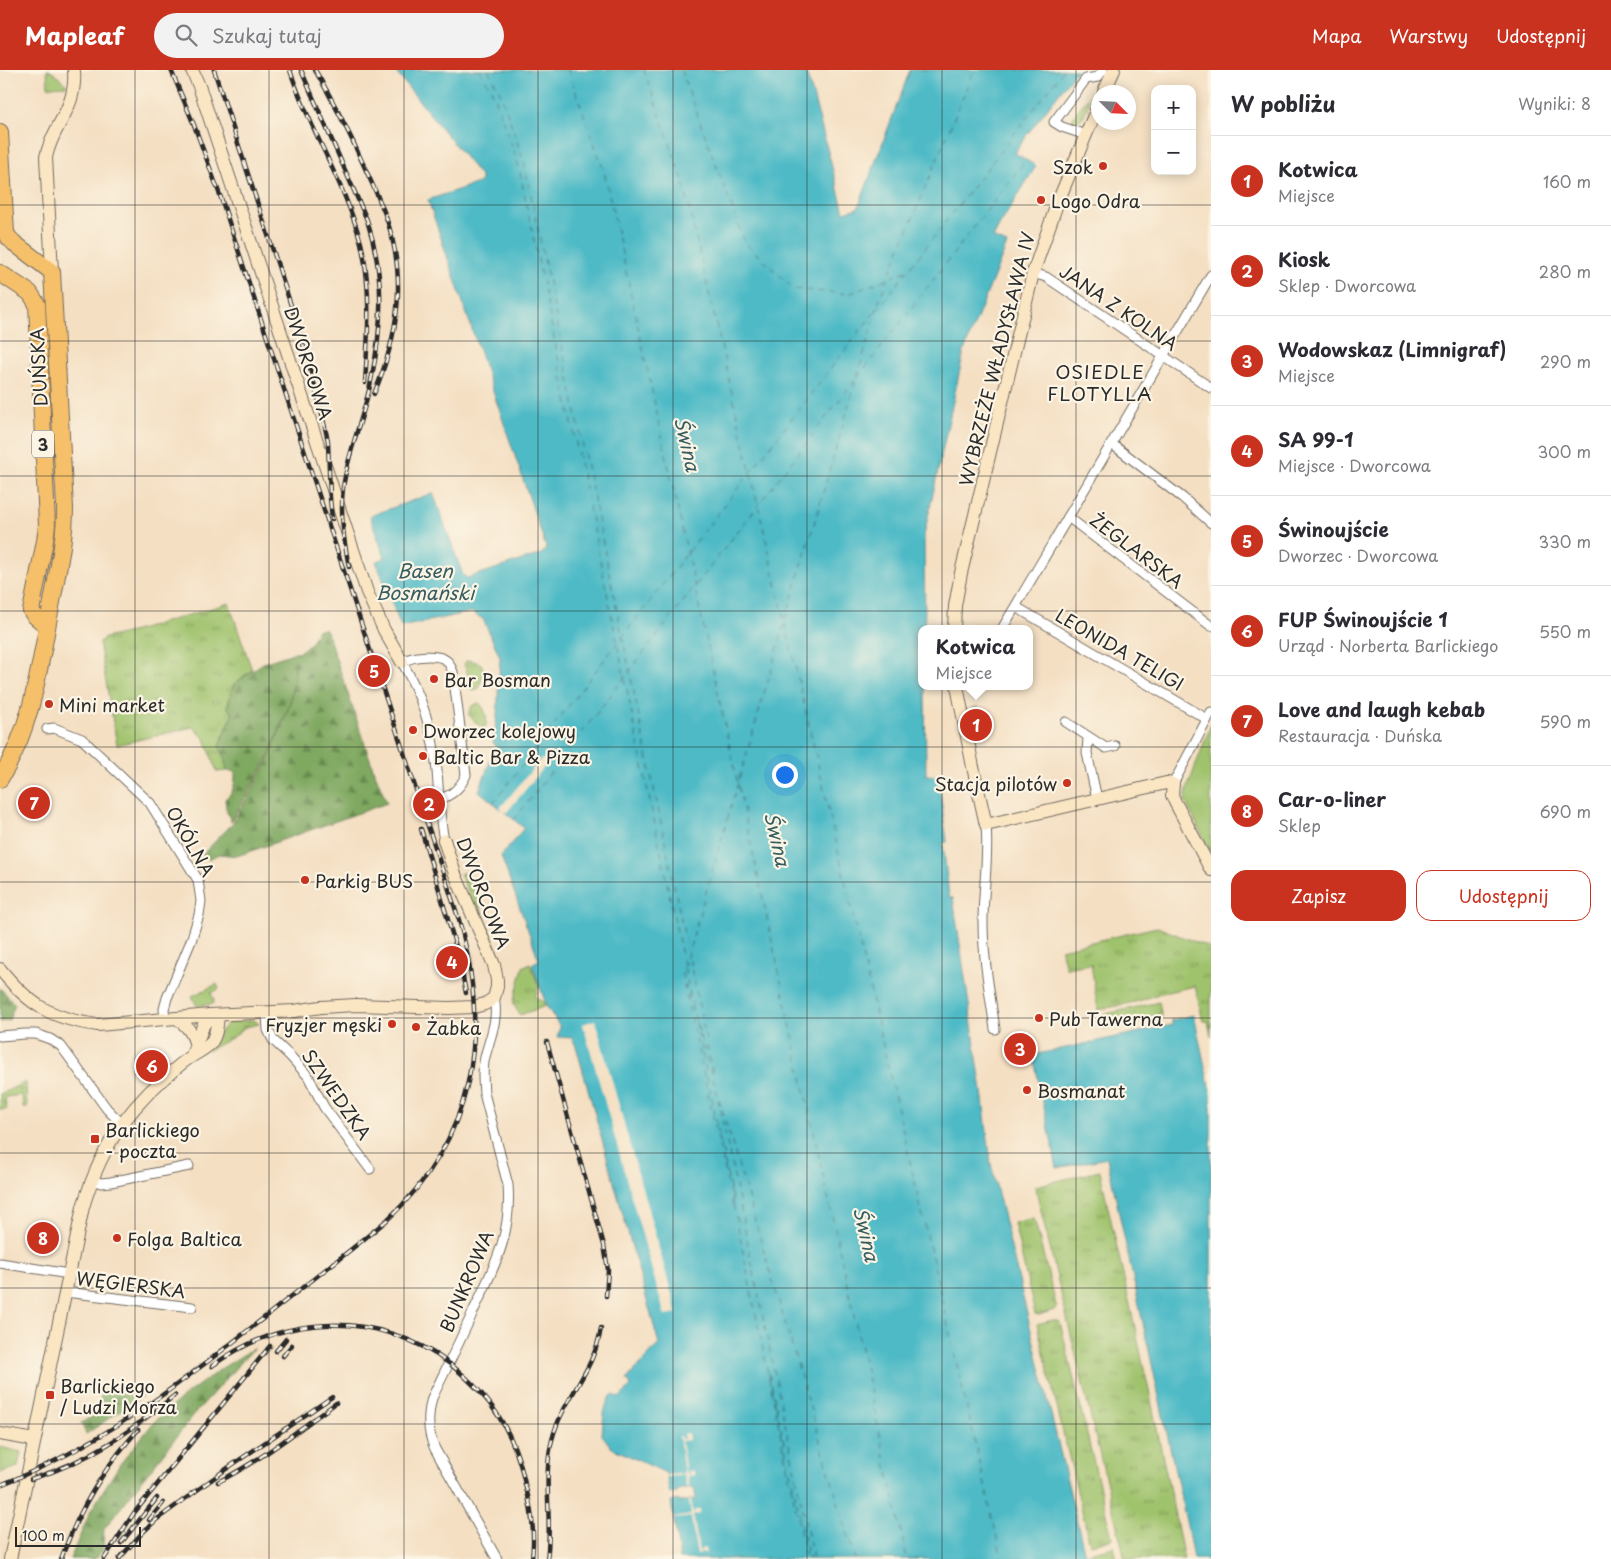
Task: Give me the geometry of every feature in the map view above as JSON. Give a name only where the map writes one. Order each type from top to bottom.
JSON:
[{"type":"highway","points":[[0,132],[6,233],[8,238],[52,272]]},
{"type":"highway","name":"DUŃSKA","points":[[0,779],[18,746],[29,716],[65,524],[52,272]]},
{"type":"highway","name":"3","points":[[0,273],[30,293],[37,304],[47,525],[31,610],[47,626]]},
{"type":"street","name":"DUŃSKA","points":[[52,272],[46,157],[50,142],[72,99],[75,83],[74,70]]},
{"type":"street","name":"DWORCOWA","points":[[192,70],[202,94],[370,600],[384,630],[413,680],[426,713],[435,756],[438,799],[444,840],[455,874],[494,966],[497,980],[494,998]]},
{"type":"street","points":[[1086,135],[1058,124],[1086,79],[1098,77],[1103,70]]},
{"type":"street","points":[[1107,85],[1114,70]]},
{"type":"street","name":"WYBRZEŻE WŁADYSŁAWA IV","points":[[954,625],[961,573],[1033,273],[1057,204],[1091,123]]},
{"type":"street","name":"JANA Z KOLNA","points":[[1033,273],[1046,277],[1211,388]]},
{"type":"street","points":[[1005,625],[1211,275]]},
{"type":"street","points":[[1112,444],[1183,498],[1211,523]]},
{"type":"street","name":"ŻEGLARSKA","points":[[1068,517],[1211,626]]},
{"type":"street","name":"LEONIDA TELIGI","points":[[1016,607],[1209,715]]},
{"type":"street","points":[[402,662],[408,658],[416,657],[442,658],[449,662],[453,672],[466,774],[460,787],[444,798],[438,799]]},
{"type":"street","points":[[958,690],[986,825],[987,852],[983,921],[988,982],[995,1029]]},
{"type":"street","points":[[1209,715],[1173,784],[1172,795],[1211,870]]},
{"type":"street","points":[[1066,722],[1106,748],[1115,746]]},
{"type":"street","name":"OKÓLNA","points":[[47,729],[54,728],[82,739],[150,803],[198,880],[201,901],[199,915],[191,941],[164,1009],[171,1019]]},
{"type":"street","points":[[1088,737],[1087,753],[1097,799]]},
{"type":"street","points":[[986,825],[1166,783],[1173,784]]},
{"type":"street","points":[[0,969],[12,984],[36,1005],[63,1018],[98,1025],[356,1005],[468,1007],[485,1004],[494,998]]},
{"type":"street","name":"BUNKROWA","points":[[494,998],[496,1005],[495,1022],[486,1056],[483,1078],[484,1093],[508,1185],[505,1234],[497,1260],[432,1398],[429,1407],[428,1424],[432,1442],[440,1459],[497,1559]]},
{"type":"street","name":"SZWEDZKA","points":[[266,1012],[268,1030],[273,1040],[308,1076],[324,1107],[370,1169]]},
{"type":"street","points":[[10,1559],[83,1207],[91,1180],[100,1160],[122,1124],[150,1091],[194,1050],[210,1044],[216,1033],[214,1015]]},
{"type":"street","points":[[171,1019],[190,1030],[194,1037],[194,1050]]},
{"type":"street","points":[[0,1036],[36,1034],[50,1039],[61,1046],[108,1109],[122,1124]]},
{"type":"street","points":[[91,1180],[101,1183],[111,1182],[189,1166]]},
{"type":"street","points":[[0,1262],[69,1274]]},
{"type":"street","name":"WĘGIERSKA","points":[[65,1292],[192,1308]]},
{"type":"street","points":[[0,1434],[34,1440]]},
{"type":"green space","points":[[47,70],[50,70],[67,85],[48,87]]},
{"type":"green space","points":[[1091,93],[1083,117],[1074,125],[1072,120]]},
{"type":"green space","points":[[229,603],[252,670],[234,684],[227,707],[233,714],[219,746],[223,753],[227,771],[217,772],[205,739],[193,727],[117,745],[99,642],[105,638]]},
{"type":"green space","points":[[326,629],[373,768],[387,803],[237,856],[219,854],[208,859],[202,855],[232,824],[268,761],[290,704],[267,760],[231,822],[225,799],[231,793],[234,786],[235,771],[227,771],[223,753],[219,746],[233,714],[227,707],[234,684],[263,663],[296,652],[298,653],[311,643],[317,630]]},
{"type":"green space","points":[[471,660],[481,664],[484,670],[479,688],[474,691],[469,688],[469,677],[464,664],[466,661]]},
{"type":"green space","points":[[479,703],[483,707],[487,723],[483,728],[468,714],[472,706]]},
{"type":"green space","points":[[978,707],[979,711],[987,711],[987,727],[984,735],[976,738],[970,712],[972,708]]},
{"type":"green space","points":[[1211,724],[1211,853],[1185,801],[1187,789]]},
{"type":"green space","points":[[467,872],[504,971],[501,970],[460,874]]},
{"type":"green space","points":[[1157,927],[1211,948],[1211,1037],[1208,1021],[1203,1021],[1195,986],[1098,1010],[1091,964],[1066,968],[1061,949]]},
{"type":"green space","points":[[530,963],[539,987],[535,997],[544,1002],[546,1006],[520,1015],[513,1004],[523,967]]},
{"type":"green space","points":[[217,984],[219,989],[211,993],[214,1000],[213,1004],[197,1006],[192,996]]},
{"type":"green space","points":[[0,988],[15,1004],[9,1020],[0,1022]]},
{"type":"green space","points":[[1159,1002],[1162,1017],[1104,1029],[1102,1015]]},
{"type":"green space","points":[[254,1020],[259,1024],[245,1027],[233,1037],[208,1051],[228,1023]]},
{"type":"green space","points":[[26,1082],[27,1107],[23,1107],[22,1095],[6,1097],[7,1109],[0,1110],[0,1094]]},
{"type":"green space","points":[[1100,1171],[1184,1559],[1125,1559],[1035,1186]]},
{"type":"green space","points":[[1034,1218],[1057,1309],[1039,1315],[1035,1314],[1014,1223]]},
{"type":"green space","points":[[1053,1320],[1060,1322],[1112,1538],[1110,1540],[1090,1544],[1037,1324]]},
{"type":"green space","points":[[254,1348],[196,1412],[104,1529],[103,1550],[95,1559],[70,1559],[91,1510],[120,1464],[154,1422],[185,1395]]},
{"type":"green space","points":[[103,1390],[144,1395],[86,1434],[81,1423],[95,1415]]},
{"type":"green space","points":[[0,1447],[21,1452],[18,1467],[0,1473]]},
{"type":"green space","points":[[1114,1547],[1117,1559],[1094,1559],[1092,1552]]},
{"type":"water","points":[[394,70],[805,70],[844,212],[858,208],[910,70],[1077,70],[1015,153],[1036,166],[993,238],[1007,244],[964,351],[924,535],[925,625],[918,625],[918,690],[925,690],[926,775],[938,776],[947,842],[943,843],[949,897],[953,898],[991,1164],[1085,1555],[1090,1553],[1092,1559],[680,1559],[671,1502],[696,1499],[694,1487],[677,1490],[677,1492],[670,1494],[666,1473],[612,1448],[602,1435],[604,1413],[610,1398],[613,1394],[619,1398],[631,1386],[627,1379],[659,1344],[576,1046],[572,1038],[557,1037],[560,1027],[547,1007],[532,964],[539,960],[501,856],[524,828],[479,791],[496,745],[493,743],[497,717],[500,657],[483,619],[471,612],[401,627],[376,561],[385,558],[370,516],[433,493],[463,575],[467,578],[541,554],[545,551],[546,547],[428,200],[478,183],[481,177]]},
{"type":"water","points":[[1194,1015],[1211,1095],[1211,1559],[1193,1559],[1107,1158],[1057,1168],[1033,1055],[1172,1025],[1172,1020]]},
{"type":"pier","points":[[542,759],[546,760],[546,765],[506,813],[500,808]]},
{"type":"pier","points":[[595,1020],[677,1313],[665,1316],[583,1024]]},
{"type":"pier","points":[[688,1433],[689,1440],[681,1441],[686,1474],[689,1474],[689,1471],[694,1471],[694,1475],[687,1476],[689,1488],[687,1488],[684,1475],[667,1477],[666,1475],[684,1473],[679,1436],[681,1436],[681,1439],[684,1439],[684,1434]]},
{"type":"pier","points":[[689,1500],[691,1500],[693,1513],[695,1513],[695,1510],[700,1510],[700,1514],[693,1515],[699,1551],[705,1548],[706,1553],[700,1552],[697,1555],[691,1517],[674,1519],[691,1515]]},
{"type":"ferry route","points":[[480,70],[495,97],[518,163],[692,1004]]},
{"type":"ferry route","points":[[488,70],[501,94],[524,162],[714,1078]]},
{"type":"ferry route","points":[[568,70],[604,171],[907,1559]]},
{"type":"ferry route","points":[[644,70],[683,181],[1002,1559]]},
{"type":"ferry route","points":[[681,70],[745,243],[794,289],[849,294],[906,271]]},
{"type":"ferry route","points":[[855,1559],[682,974],[881,295],[974,70]]},
{"type":"ferry route","points":[[877,310],[1064,70]]},
{"type":"ferry route","points":[[858,377],[1026,160]]},
{"type":"ferry route","points":[[493,803],[874,313]]},
{"type":"ferry route","points":[[514,820],[855,380]]},
{"type":"ferry route","points":[[684,985],[734,1211]]},
{"type":"ferry route","points":[[696,1022],[806,1559]]},
{"type":"ferry route","points":[[718,1099],[813,1559]]},
{"type":"ferry route","points":[[769,1373],[809,1559]]},
{"type":"railway","points":[[0,1485],[37,1470],[72,1452],[138,1412],[234,1342],[387,1220],[417,1188],[440,1155],[457,1119],[468,1082],[473,1043],[474,1003],[469,962],[459,920],[221,198],[171,70]]},
{"type":"railway","points":[[214,70],[300,333],[319,401],[328,441],[332,519]]},
{"type":"railway","points":[[290,70],[307,113],[337,177],[361,243],[368,295],[365,383]]},
{"type":"railway","points":[[301,70],[367,220],[377,261],[379,281],[380,320],[375,360],[368,394],[348,461],[343,488],[343,528],[349,567]]},
{"type":"railway","points":[[315,70],[348,130],[384,211],[393,240],[397,262],[397,306],[389,350],[374,394]]},
{"type":"railway","points":[[421,829],[459,957],[466,993]]},
{"type":"railway","points":[[547,1042],[604,1245],[608,1270],[606,1296]]},
{"type":"railway","points":[[212,1366],[240,1348],[270,1336],[300,1328],[331,1325],[362,1327],[392,1334],[422,1346],[450,1364],[483,1395],[508,1433],[518,1458],[529,1503],[533,1530],[532,1559]]},
{"type":"railway","points":[[547,1559],[549,1544],[548,1470],[552,1440],[563,1412],[592,1359],[601,1328]]},
{"type":"railway","points":[[276,1351],[286,1339]]},
{"type":"railway","points":[[283,1356],[292,1345]]},
{"type":"railway","points":[[104,1559],[134,1513],[270,1346]]},
{"type":"railway","points":[[31,1479],[72,1464],[90,1455],[124,1434],[175,1395]]},
{"type":"railway","points":[[119,1559],[156,1520],[229,1467],[332,1397]]},
{"type":"railway","points":[[218,1482],[264,1455],[336,1403]]},
{"type":"railway","points":[[61,1559],[75,1524],[93,1491],[114,1459],[138,1430]]},
{"type":"railway","points":[[121,1543],[157,1498]]},
{"type":"railway","points":[[149,1520],[163,1503]]},
{"type":"place","name":"Szok","points":[[1103,166]]},
{"type":"place","name":"Logo Odra","points":[[1041,200]]},
{"type":"place","name":"Świnoujście","points":[[374,671]]},
{"type":"place","name":"Bar Bosman","points":[[434,679]]},
{"type":"place","name":"Mini market","points":[[49,704]]},
{"type":"place","name":"Kotwica","points":[[976,725]]},
{"type":"place","name":"Dworzec kolejowy","points":[[413,730]]},
{"type":"place","name":"Baltic Bar & Pizza","points":[[423,756]]},
{"type":"place","name":"Stacja pilotów","points":[[1067,783]]},
{"type":"place","name":"Love and laugh kebab","points":[[34,803]]},
{"type":"place","name":"Kiosk","points":[[429,804]]},
{"type":"place","name":"Parkig BUS","points":[[305,880]]},
{"type":"place","name":"SA 99-1","points":[[452,962]]},
{"type":"place","name":"Pub Tawerna","points":[[1039,1018]]},
{"type":"place","name":"Fryzjer męski","points":[[392,1024]]},
{"type":"place","name":"Żabka","points":[[416,1027]]},
{"type":"place","name":"Wodowskaz (Limnigraf)","points":[[1020,1049]]},
{"type":"place","name":"FUP Świnoujście 1","points":[[152,1066]]},
{"type":"place","name":"Bosmanat","points":[[1027,1090]]},
{"type":"place","name":"Barlickiego - poczta","points":[[95,1139]]},
{"type":"place","name":"Car-o-liner","points":[[43,1238]]},
{"type":"place","name":"Folga Baltica","points":[[117,1238]]},
{"type":"place","name":"Barlickiego / Ludzi Morza","points":[[50,1395]]},
{"type":"district","name":"OSIEDLE FLOTYLLA","points":[[1100,382]]},
{"type":"water label","name":"Świna","points":[[688,444]]},
{"type":"water label","name":"Basen Bosmański","points":[[425,581]]},
{"type":"water label","name":"Świna","points":[[778,839]]},
{"type":"water label","name":"Świna","points":[[867,1234]]}]
